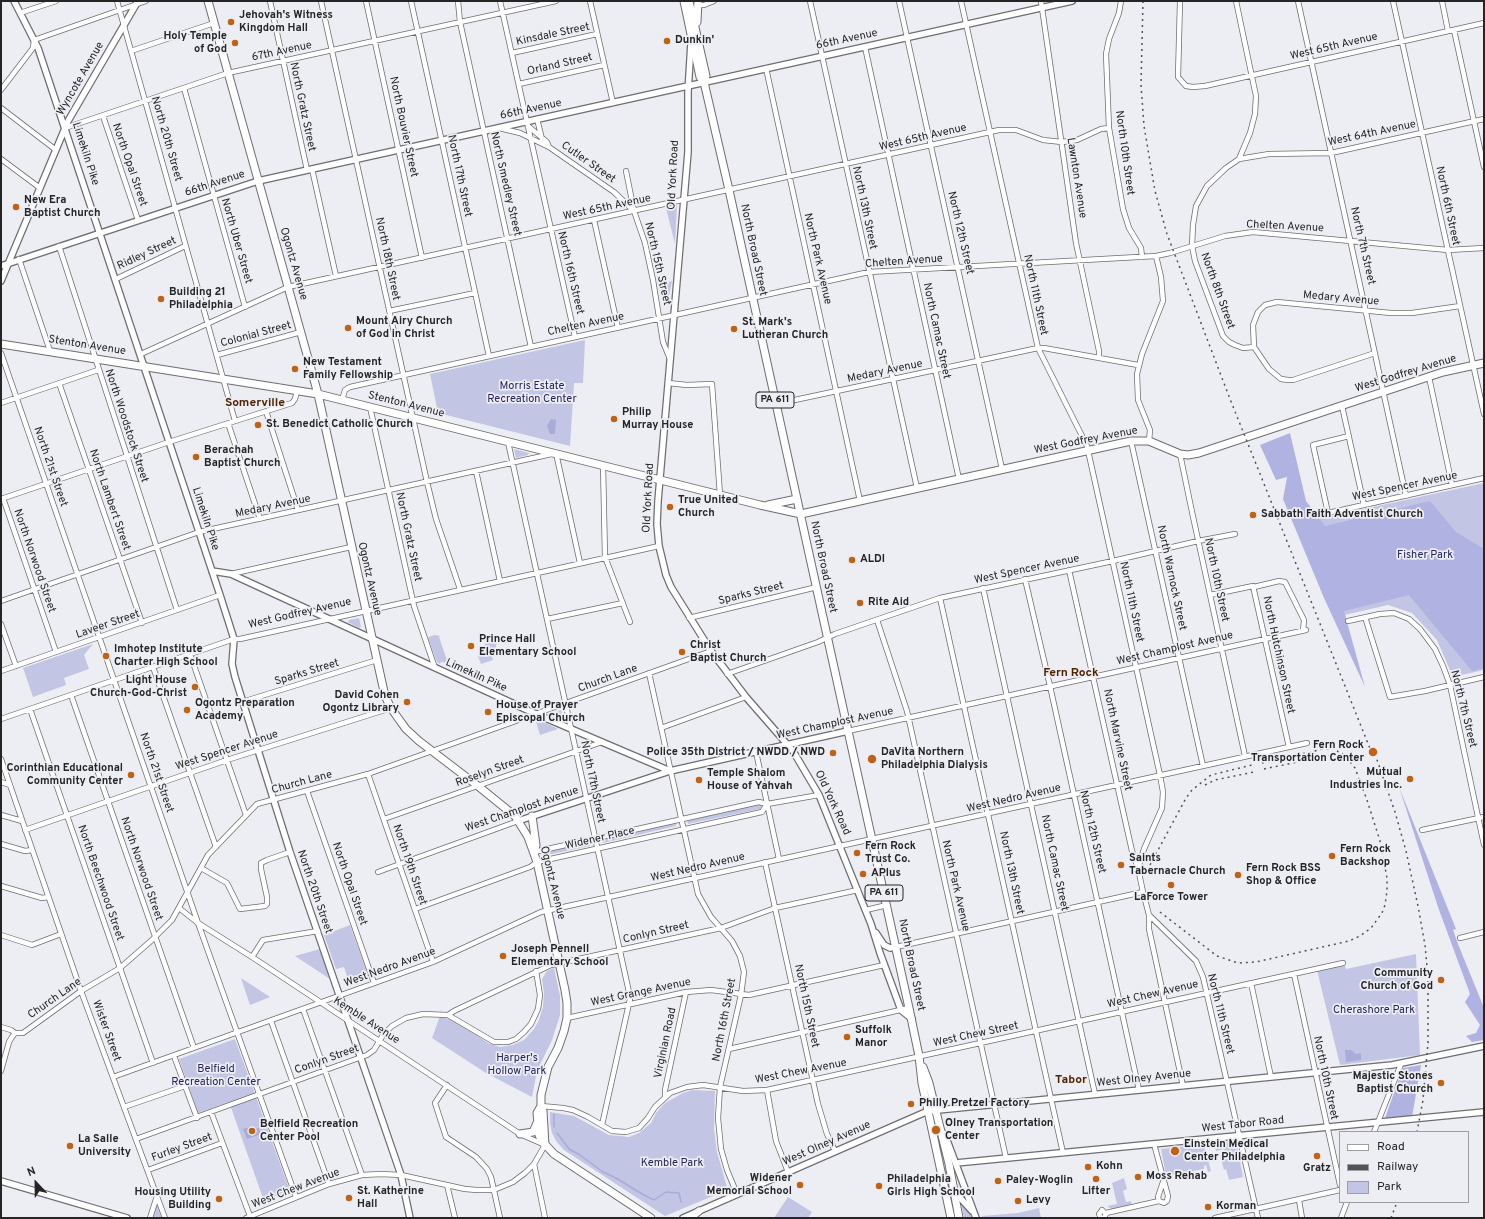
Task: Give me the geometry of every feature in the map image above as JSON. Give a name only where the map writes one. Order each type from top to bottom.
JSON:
[{"type":"main road","name":"Ogontz Avenue","points":[[208,1],[318,394],[382,685],[391,708],[406,729],[509,811],[518,821],[528,837],[537,862],[560,964],[565,990],[567,1018],[560,1042],[548,1067],[541,1095],[541,1106],[544,1116],[545,1146]]},
{"type":"main road","name":"North Broad Street","points":[[684,1],[706,76],[704,82],[801,514],[919,1056],[929,1083],[931,1111],[951,1218]]},
{"type":"main road","name":"North Broad Street","points":[[689,1],[695,38]]},
{"type":"main road","name":"PA 611","points":[[686,11],[689,1]]},
{"type":"main road","name":"Old York Road","points":[[695,38],[698,3]]},
{"type":"main road","name":"Stenton Avenue","points":[[1,344],[318,394],[801,514]]},
{"type":"main road","name":"West Godfrey Avenue","points":[[801,514],[1131,441],[1149,441],[1180,454],[1188,455],[1199,453],[1429,377],[1484,363]]},
{"type":"main road","points":[[760,505],[774,505],[797,499]]},
{"type":"main road","points":[[532,816],[536,845],[534,852]]},
{"type":"main road","name":"Ogontz Avenue","points":[[541,1106],[537,1113],[539,1135],[545,1146]]},
{"type":"main road","name":"North Broad Street","points":[[931,1111],[939,1128],[949,1164],[959,1218]]},
{"type":"main road","points":[[520,1134],[533,1132],[538,1123]]},
{"type":"main road","points":[[545,1146],[561,1159],[651,1218]]},
{"type":"main road","points":[[632,1206],[639,1218]]},
{"type":"main road","points":[[690,1218],[699,1211]]},
{"type":"street","name":"Limekiln Pike","points":[[14,1],[38,48],[212,571],[231,574],[536,714],[670,771]]},
{"type":"street","points":[[20,13],[56,1]]},
{"type":"street","name":"North 20th Street","points":[[117,1],[235,420]]},
{"type":"street","points":[[1,90],[33,48],[34,40],[146,1]]},
{"type":"street","name":"North Gratz Street","points":[[270,1],[283,61],[336,276]]},
{"type":"street","name":"North 18th Street","points":[[321,1],[426,482],[436,519],[460,589]]},
{"type":"street","name":"North Bouvier Street","points":[[366,1],[422,258]]},
{"type":"street","name":"North 17th Street","points":[[411,1],[489,356]]},
{"type":"street","name":"North Smedley Street","points":[[458,1],[460,22],[531,347]]},
{"type":"street","name":"North 16th Street","points":[[500,1],[575,337]]},
{"type":"street","name":"67th Avenue","points":[[65,128],[228,73],[503,13],[545,2],[556,1]]},
{"type":"street","points":[[590,1],[613,103]]},
{"type":"street","points":[[698,3],[704,6],[714,1]]},
{"type":"street","name":"North 13th Street","points":[[810,1],[917,488]]},
{"type":"street","name":"North 12th Street","points":[[899,1],[1002,469]]},
{"type":"street","name":"North 11th Street","points":[[961,1],[1038,348],[1085,441],[1088,451],[1160,775],[1163,792],[1162,808],[1144,849],[1138,868],[1143,892],[1149,915],[1196,961],[1203,977],[1258,1218]]},
{"type":"street","name":"66th Avenue","points":[[1,266],[258,181],[498,128],[528,124],[537,119],[908,38],[1042,4],[1072,1]]},
{"type":"street","name":"North 10th Street","points":[[1121,1],[1119,13],[1109,39],[1106,54],[1109,128],[1123,209],[1129,228],[1141,248],[1142,257]]},
{"type":"street","name":"West 65th Avenue","points":[[1180,1],[1178,74],[1181,81],[1187,86],[1205,86],[1484,23]]},
{"type":"street","points":[[1236,1],[1253,75],[1256,96],[1255,114],[1250,133],[1239,159]]},
{"type":"street","name":"North 7th Street","points":[[1298,1],[1367,311],[1406,496]]},
{"type":"street","name":"North 6th Street","points":[[1393,1],[1484,414]]},
{"type":"street","points":[[1442,1],[1451,30],[1484,167]]},
{"type":"street","name":"Wyncote Avenue","points":[[1,281],[65,128],[137,3]]},
{"type":"street","name":"Lawnton Avenue","points":[[1042,4],[1079,260],[1099,351],[1099,357]]},
{"type":"street","points":[[131,51],[214,23]]},
{"type":"street","name":"Kinsdale Street","points":[[512,53],[597,34]]},
{"type":"street","name":"Old York Road","points":[[695,38],[688,86],[688,152],[660,479],[657,524],[659,546],[666,575],[671,587],[710,651],[746,697],[793,751],[819,795],[866,910],[901,1010]]},
{"type":"street","name":"North Camac Street","points":[[864,47],[959,479]]},
{"type":"street","name":"Orland Street","points":[[519,84],[604,65]]},
{"type":"street","name":"North Park Avenue","points":[[766,68],[860,501]]},
{"type":"street","name":"North Uber Street","points":[[184,88],[245,307]]},
{"type":"street","points":[[1,108],[56,150]]},
{"type":"street","name":"North Opal Street","points":[[103,116],[138,220]]},
{"type":"street","points":[[537,119],[542,139]]},
{"type":"street","name":"West 64th Avenue","points":[[1239,159],[1269,154],[1331,153],[1484,119]]},
{"type":"street","name":"Cutler Street","points":[[528,124],[542,139],[547,142],[549,147]]},
{"type":"street","name":"Cutler Street","points":[[498,128],[520,133],[544,146],[549,147],[614,192],[634,211]]},
{"type":"street","name":"West 65th Avenue","points":[[141,354],[288,287],[990,132],[1010,129],[1048,141],[1062,142],[1078,140],[1101,129],[1109,128]]},
{"type":"street","points":[[1,159],[40,188]]},
{"type":"street","name":"North 8th Street","points":[[1239,159],[1226,168],[1207,186],[1196,206],[1192,225],[1192,246],[1195,261],[1223,336],[1229,342],[1243,348],[1254,347]]},
{"type":"street","name":"North 15th Street","points":[[626,171],[634,211],[645,243],[660,318],[663,342],[670,360]]},
{"type":"street","points":[[594,220],[618,328]]},
{"type":"street","name":"Chelten Avenue","points":[[342,400],[345,390],[348,387],[869,272],[1156,256],[1225,236],[1254,232],[1448,250],[1484,248]]},
{"type":"street","name":"North Woodstock Street","points":[[58,246],[177,610]]},
{"type":"street","name":"Ridley Street","points":[[116,279],[186,246]]},
{"type":"street","points":[[1149,441],[1150,430],[1138,400],[1136,382],[1138,365],[1163,301],[1161,277],[1156,256]]},
{"type":"street","points":[[19,259],[50,351]]},
{"type":"street","points":[[389,311],[475,293]]},
{"type":"street","name":"Medary Avenue","points":[[1254,347],[1254,324],[1258,312],[1265,305],[1277,302],[1390,313],[1412,313],[1460,306]]},
{"type":"street","name":"Colonial Street","points":[[217,355],[301,332]]},
{"type":"street","points":[[1254,347],[1269,369],[1281,379],[1288,380],[1293,380],[1375,353]]},
{"type":"street","name":"Medary Avenue","points":[[776,404],[1038,348],[1099,357],[1138,365]]},
{"type":"street","name":"North 21st Street","points":[[1,353],[198,923],[296,1197]]},
{"type":"street","points":[[1,403],[98,370]]},
{"type":"street","points":[[1429,377],[1452,485]]},
{"type":"street","name":"North Lambert Street","points":[[59,383],[142,622]]},
{"type":"street","points":[[668,383],[687,385],[712,384],[720,494]]},
{"type":"street","points":[[2,499],[126,456],[294,402],[297,391]]},
{"type":"street","points":[[1342,406],[1364,505]]},
{"type":"street","name":"North Gratz Street","points":[[370,407],[414,606],[435,668]]},
{"type":"street","points":[[266,411],[298,510]]},
{"type":"street","points":[[228,423],[260,519]]},
{"type":"street","name":"West Spencer Avenue","points":[[1349,436],[1316,443],[1313,445],[1328,513],[1484,478]]},
{"type":"street","name":"North Warnock Street","points":[[1131,441],[1203,766]]},
{"type":"street","name":"North 17th Street","points":[[508,442],[630,992],[630,999],[602,1125]]},
{"type":"street","points":[[556,453],[580,563]]},
{"type":"street","name":"Medary Avenue","points":[[1,600],[199,532],[556,453]]},
{"type":"street","name":"North 10th Street","points":[[1180,454],[1245,756]]},
{"type":"street","points":[[603,465],[605,558],[630,622]]},
{"type":"street","points":[[476,471],[500,581]]},
{"type":"street","name":"North Norwood Street","points":[[2,499],[56,652]]},
{"type":"street","name":"West Spencer Avenue","points":[[727,674],[835,634],[940,598],[1235,534]]},
{"type":"street","name":"West Godfrey Avenue","points":[[1,719],[234,639],[240,639],[659,546]]},
{"type":"street","points":[[231,574],[351,547]]},
{"type":"street","name":"North Marvine Street","points":[[1069,570],[1132,851],[1138,868]]},
{"type":"street","name":"North 20th Street","points":[[212,571],[234,639],[232,664],[242,702],[272,800],[401,1175],[410,1218]]},
{"type":"street","name":"North 12th Street","points":[[1025,579],[1139,1090]]},
{"type":"street","name":"West Champlost Avenue","points":[[378,872],[532,816],[670,771],[1305,630],[1304,620],[1285,582],[1279,581],[1254,587]]},
{"type":"street","name":"Sparks Street","points":[[689,618],[817,587]]},
{"type":"street","name":"North Hutchinson Street","points":[[1210,595],[1254,587],[1289,747]]},
{"type":"street","name":"North Camac Street","points":[[983,588],[1095,1094]]},
{"type":"street","name":"Laveer Street","points":[[1,671],[220,595]]},
{"type":"street","name":"North 13th Street","points":[[940,598],[1063,1153]]},
{"type":"street","points":[[547,619],[623,603]]},
{"type":"street","name":"North 7th Street","points":[[1365,617],[1394,613],[1409,619],[1420,629],[1435,649],[1450,685],[1484,845]]},
{"type":"street","points":[[1348,621],[1365,617],[1390,697],[1484,677]]},
{"type":"street","name":"North Park Avenue","points":[[876,620],[909,718],[1006,1158]]},
{"type":"street","points":[[1,624],[16,666]]},
{"type":"street","name":"Church Lane","points":[[15,1033],[23,1033],[81,991],[120,968],[152,940],[172,920],[208,855],[257,804],[368,774],[710,651]]},
{"type":"street","points":[[190,654],[246,815]]},
{"type":"street","name":"Sparks Street","points":[[242,702],[377,660]]},
{"type":"street","points":[[153,667],[216,847]]},
{"type":"street","name":"North 16th Street","points":[[649,673],[694,878],[701,900],[711,916],[732,941],[740,956],[744,972],[742,994],[720,1087],[718,1118],[721,1149],[726,1170],[737,1194]]},
{"type":"street","name":"North Norwood Street","points":[[71,695],[194,1048]]},
{"type":"street","points":[[661,728],[746,697]]},
{"type":"street","name":"West Spencer Avenue","points":[[25,830],[257,750],[391,708]]},
{"type":"street","name":"North Beechwood Street","points":[[30,709],[153,1063]]},
{"type":"street","name":"Roselyn Street","points":[[384,819],[602,742]]},
{"type":"street","name":"West Nedro Avenue","points":[[113,1077],[433,962],[541,912],[1307,743]]},
{"type":"street","points":[[756,752],[779,859]]},
{"type":"street","name":"Wister Street","points":[[1,759],[81,991],[165,1218]]},
{"type":"street","name":"North 19th Street","points":[[368,774],[433,962]]},
{"type":"street","points":[[1,782],[10,785]]},
{"type":"street","name":"North Opal Street","points":[[307,791],[374,983]]},
{"type":"street","name":"Widener Place","points":[[534,852],[759,802],[767,804],[819,795]]},
{"type":"street","name":"Widener Place","points":[[415,909],[530,867],[537,862],[762,812],[767,804]]},
{"type":"street","points":[[1,815],[22,821]]},
{"type":"street","points":[[1422,830],[1484,817]]},
{"type":"street","points":[[1,844],[25,851],[32,850]]},
{"type":"street","points":[[201,868],[226,883],[241,910],[266,904],[267,897],[261,866],[263,861],[290,852]]},
{"type":"street","name":"North 15th Street","points":[[765,862],[813,1080],[824,1124],[835,1151]]},
{"type":"street","points":[[1,886],[42,898],[48,897]]},
{"type":"street","name":"Conlyn Street","points":[[136,1139],[361,1057],[374,1050],[379,1040],[392,1026],[414,1015],[430,1013],[448,1015],[454,1010],[551,965],[721,928],[775,908],[858,890]]},
{"type":"street","points":[[896,947],[1143,892]]},
{"type":"street","points":[[866,910],[887,905]]},
{"type":"street","name":"Kemble Avenue","points":[[179,908],[198,923],[379,1040],[520,1134],[545,1146]]},
{"type":"street","points":[[1149,915],[1149,929],[1183,1086]]},
{"type":"street","name":"Old York Road","points":[[871,924],[884,944],[890,948],[896,947]]},
{"type":"street","points":[[252,957],[263,940],[318,931]]},
{"type":"street","points":[[1460,938],[1484,932]]},
{"type":"street","points":[[1,935],[32,944],[61,934]]},
{"type":"street","name":"West Chew Avenue","points":[[1037,1031],[1343,963]]},
{"type":"street","name":"West Grange Avenue","points":[[567,1018],[686,992],[712,990],[749,995],[884,965]]},
{"type":"street","points":[[448,1015],[490,1040],[499,1043],[516,1039],[531,1024],[538,1010],[540,995],[536,971]]},
{"type":"street","name":"North 10th Street","points":[[1294,974],[1339,1181]]},
{"type":"street","points":[[1251,983],[1271,1077]]},
{"type":"street","name":"Virginian Road","points":[[665,1097],[665,1090],[686,992]]},
{"type":"street","points":[[729,1049],[909,1008]]},
{"type":"street","points":[[303,1009],[362,1175]]},
{"type":"street","points":[[901,1010],[912,1019]]},
{"type":"street","points":[[271,1021],[329,1184]]},
{"type":"street","points":[[1,1027],[15,1033],[9,1042],[1,1071]]},
{"type":"street","name":"West Chew Street","points":[[919,1056],[1037,1031]]},
{"type":"street","name":"West Olney Avenue","points":[[683,1218],[835,1151],[931,1111],[1401,1064],[1484,1046]]},
{"type":"street","points":[[174,1056],[196,1118]]},
{"type":"street","name":"West Chew Avenue","points":[[541,1106],[573,1110],[612,1131],[619,1133],[630,1132],[639,1128],[655,1107],[665,1097],[680,1089],[703,1085],[743,1091],[766,1090],[919,1056]]},
{"type":"street","points":[[1374,1131],[1401,1064]]},
{"type":"street","points":[[447,1085],[435,1103],[446,1137],[480,1161],[491,1177],[500,1218]]},
{"type":"street","points":[[124,1107],[185,1086]]},
{"type":"street","points":[[766,1090],[776,1141],[788,1172]]},
{"type":"street","points":[[211,1112],[248,1217]]},
{"type":"street","name":"West Tabor Road","points":[[956,1163],[1484,1112]]},
{"type":"street","points":[[939,1128],[948,1142],[976,1216]]},
{"type":"street","name":"Furley Street","points":[[148,1170],[222,1143]]},
{"type":"street","points":[[1104,1216],[1159,1201],[1164,1203],[1166,1202],[1168,1199],[1154,1144]]},
{"type":"street","points":[[401,1175],[477,1190],[494,1190],[513,1182],[525,1173],[534,1164],[545,1146]]},
{"type":"street","points":[[534,1164],[545,1218]]},
{"type":"street","name":"West Chew Avenue","points":[[248,1217],[329,1184],[362,1175],[401,1175]]},
{"type":"street","points":[[1,1181],[127,1218]]},
{"type":"street","points":[[1159,1201],[1158,1197],[1163,1182]]},
{"type":"street","points":[[447,1184],[455,1218]]},
{"type":"street","points":[[953,1190],[976,1216]]},
{"type":"street","points":[[1215,1218],[1339,1190]]},
{"type":"street","points":[[150,1218],[157,1196]]},
{"type":"street","points":[[1298,1200],[1302,1218]]},
{"type":"street","points":[[1341,1218],[1345,1204]]},
{"type":"green space","points":[[677,205],[675,244],[666,208]]},
{"type":"green space","points":[[672,281],[668,301],[664,302],[659,284]]},
{"type":"green space","name":"Morris Estate Recreation Center","points":[[585,340],[583,383],[574,383],[570,446],[438,413],[430,374]]},
{"type":"green space","name":"Fisher Park","points":[[1290,433],[1306,501],[1325,526],[1430,501],[1456,532],[1484,549],[1484,668],[1472,671],[1409,595],[1344,611],[1365,687],[1324,598],[1283,499],[1287,477],[1276,480],[1260,445]]},
{"type":"green space","points":[[514,449],[529,453],[528,455],[516,458]]},
{"type":"green space","name":"Fisher Park","points":[[1484,483],[1484,670],[1453,677],[1437,640],[1412,613],[1388,605],[1340,616],[1299,523]]},
{"type":"green space","points":[[359,618],[361,627],[359,628],[348,622],[349,620]]},
{"type":"green space","points":[[434,635],[440,636],[439,637],[448,663],[441,662],[440,664],[437,662],[428,638]]},
{"type":"green space","points":[[496,640],[498,643],[496,648],[485,651],[485,644]]},
{"type":"green space","points":[[93,644],[84,655],[89,669],[64,678],[66,685],[33,697],[23,668]]},
{"type":"green space","points":[[490,652],[493,660],[481,664],[478,656]]},
{"type":"green space","points":[[561,710],[563,719],[551,714],[551,713]]},
{"type":"green space","points":[[535,718],[558,729],[540,735]]},
{"type":"green space","points":[[1399,787],[1456,929],[1453,930],[1484,1008],[1484,1040],[1472,1042],[1466,1036],[1476,1033],[1480,1025],[1465,1002],[1470,994],[1438,907]]},
{"type":"green space","points":[[759,804],[763,805],[760,809],[688,824],[687,820]]},
{"type":"green space","points":[[676,823],[676,826],[603,843],[602,839]]},
{"type":"green space","points":[[589,842],[590,846],[547,855],[546,851]]},
{"type":"green space","points":[[350,925],[369,978],[350,985],[344,967],[336,969],[324,935]]},
{"type":"green space","points":[[320,949],[330,979],[295,956]]},
{"type":"green space","name":"Cherashore Park","points":[[1416,954],[1420,1055],[1340,1065],[1317,970],[1344,963],[1346,969]]},
{"type":"green space","name":"Harper's Hollow Park","points":[[554,968],[560,996],[560,1015],[552,1040],[537,1071],[532,1097],[486,1073],[432,1038],[440,1016],[457,1022],[488,1043],[500,1047],[513,1045],[524,1040],[534,1029],[539,1020],[543,1007],[544,992],[542,979],[547,971]]},
{"type":"green space","points":[[241,978],[270,997],[250,1005]]},
{"type":"green space","name":"Belfield Recreation Center","points":[[235,1039],[290,1191],[264,1201],[229,1102],[198,1113],[179,1059]]},
{"type":"green space","points":[[1421,1065],[1412,1117],[1385,1118],[1403,1068]]},
{"type":"green space","name":"Kemble Park","points":[[692,1090],[715,1091],[714,1129],[717,1152],[727,1187],[725,1188],[725,1191],[665,1216],[564,1150],[556,1141],[552,1133],[550,1112],[574,1116],[609,1135],[629,1137],[639,1133],[651,1123],[656,1113],[665,1103],[683,1093]]},
{"type":"green space","points":[[1236,1141],[1243,1177],[1229,1180],[1226,1169],[1224,1170],[1220,1155],[1225,1154],[1224,1149],[1216,1151],[1215,1143]]},
{"type":"green space","points":[[1204,1144],[1211,1171],[1208,1172],[1206,1165],[1204,1166],[1204,1169],[1166,1176],[1161,1149]]},
{"type":"green space","points":[[1124,1178],[1127,1189],[1123,1191],[1126,1202],[1131,1201],[1132,1206],[1113,1210],[1107,1206],[1117,1204],[1112,1183]]},
{"type":"green space","points":[[788,1197],[812,1212],[808,1218],[774,1218]]},
{"type":"green space","points":[[960,1199],[968,1208],[972,1218],[964,1218]]},
{"type":"green space","points":[[157,1204],[161,1217],[153,1218]]},
{"type":"green space","points":[[1039,1208],[1041,1218],[983,1218],[982,1216],[1018,1213]]},
{"type":"shaded area","points":[[551,419],[556,420],[555,434],[550,434],[547,426]]},
{"type":"shaded area","points":[[1345,1050],[1351,1050],[1356,1054],[1361,1053],[1361,1060],[1346,1062]]},
{"type":"shaded area","name":"Belfield Recreation Center Pool","points":[[250,1127],[255,1129],[259,1128],[261,1134],[247,1139],[243,1129]]},
{"type":"waterway","points":[[554,1114],[554,1127]]},
{"type":"waterway","points":[[557,1133],[569,1149],[603,1172],[642,1194],[654,1200],[666,1192],[679,1193],[681,1202]]},
{"type":"railway","points":[[1143,1],[1141,85],[1144,126],[1155,191],[1167,234],[1230,399],[1371,751]]},
{"type":"railway","points":[[1262,763],[1323,749],[1332,749]]},
{"type":"railway","points":[[1160,912],[1217,956],[1238,963],[1256,962],[1349,941],[1360,936],[1371,928],[1382,913],[1387,891],[1387,878],[1380,841],[1355,768],[1345,755],[1337,751]]},
{"type":"railway","points":[[1375,754],[1395,812],[1406,851],[1425,945],[1428,978],[1428,1043],[1423,1100],[1417,1131]]},
{"type":"railway","points":[[1264,769],[1333,755],[1345,759]]},
{"type":"railway","points":[[1150,865],[1186,798],[1192,790],[1211,775],[1252,765]]},
{"type":"railway","points":[[1205,785],[1215,780],[1254,772]]},
{"type":"railway","points":[[1391,1218],[1397,1203]]},
{"type":"place","name":"Jehovah's Witness Kingdom Hall","points":[[231,22]]},
{"type":"place","name":"Dunkin'","points":[[667,41]]},
{"type":"place","name":"Holy Temple of God","points":[[235,43]]},
{"type":"place","name":"New Era Baptist Church","points":[[16,207]]},
{"type":"place","name":"Building 21 Philadelphia","points":[[161,299]]},
{"type":"place","name":"Mount Airy Church of God in Christ","points":[[348,328]]},
{"type":"place","name":"St. Mark's Lutheran Church","points":[[734,329]]},
{"type":"place","name":"New Testament Family Fellowship","points":[[295,369]]},
{"type":"place","name":"Philip Murray House","points":[[614,419]]},
{"type":"place","name":"St. Benedict Catholic Church","points":[[258,425]]},
{"type":"place","name":"Berachah Baptist Church","points":[[196,457]]},
{"type":"place","name":"True United Church","points":[[670,507]]},
{"type":"place","name":"Sabbath Faith Adventist Church","points":[[1253,515]]},
{"type":"place","name":"ALDI","points":[[852,560]]},
{"type":"place","name":"Rite Aid","points":[[860,603]]},
{"type":"place","name":"Prince Hall Elementary School","points":[[471,646]]},
{"type":"place","name":"Christ Baptist Church","points":[[682,652]]},
{"type":"place","name":"Imhotep Institute Charter High School","points":[[106,656]]},
{"type":"place","name":"Light House Church-God-Christ","points":[[195,687]]},
{"type":"place","name":"David Cohen Ogontz Library","points":[[407,702]]},
{"type":"place","name":"Ogontz Preparation Academy","points":[[187,710]]},
{"type":"place","name":"House of Prayer Episcopal Church","points":[[488,712]]},
{"type":"place","name":"Fern Rock Transportation Center","points":[[1373,752]]},
{"type":"place","name":"Police 35th District / NWDD / NWD","points":[[833,753]]},
{"type":"place","name":"DaVita Northern Philadelphia Dialysis","points":[[872,759]]},
{"type":"place","name":"Corinthian Educational Community Center","points":[[131,775]]},
{"type":"place","name":"Mutual Industries Inc.","points":[[1410,779]]},
{"type":"place","name":"Temple Shalom House of Yahvah","points":[[699,780]]},
{"type":"place","name":"Fern Rock Trust Co.","points":[[857,853]]},
{"type":"place","name":"Fern Rock Backshop","points":[[1332,856]]},
{"type":"place","name":"Saints Tabernacle Church","points":[[1121,865]]},
{"type":"place","name":"APlus","points":[[863,874]]},
{"type":"place","name":"Fern Rock BSS Shop & Office","points":[[1238,875]]},
{"type":"place","name":"LaForce Tower","points":[[1171,885]]},
{"type":"place","name":"Joseph Pennell Elementary School","points":[[503,956]]},
{"type":"place","name":"Community Church of God","points":[[1441,980]]},
{"type":"place","name":"Suffolk Manor","points":[[847,1037]]},
{"type":"place","name":"Majestic Stones Baptist Church","points":[[1441,1083]]},
{"type":"place","name":"Philly Pretzel Factory","points":[[911,1104]]},
{"type":"place","name":"Olney Transportation Center","points":[[936,1130]]},
{"type":"place","name":"Belfield Recreation Center Pool","points":[[252,1131]]},
{"type":"place","name":"La Salle University","points":[[70,1146]]},
{"type":"place","name":"Einstein Medical Center Philadelphia","points":[[1175,1151]]},
{"type":"place","name":"Gratz","points":[[1317,1156]]},
{"type":"place","name":"Kohn","points":[[1088,1167]]},
{"type":"place","name":"Moss Rehab","points":[[1138,1177]]},
{"type":"place","name":"Lifter","points":[[1096,1179]]},
{"type":"place","name":"Paley-Woglin","points":[[998,1181]]},
{"type":"place","name":"Widener Memorial School","points":[[800,1185]]},
{"type":"place","name":"Philadelphia Girls High School","points":[[879,1186]]},
{"type":"place","name":"St. Katherine Hall","points":[[349,1198]]},
{"type":"place","name":"Housing Utility Building","points":[[219,1199]]},
{"type":"place","name":"Levy","points":[[1018,1201]]},
{"type":"place","name":"Korman","points":[[1208,1207]]},
{"type":"district","name":"Somerville","points":[[255,404]]},
{"type":"district","name":"Fern Rock","points":[[1071,674]]},
{"type":"district","name":"Tabor","points":[[1071,1081]]}]
